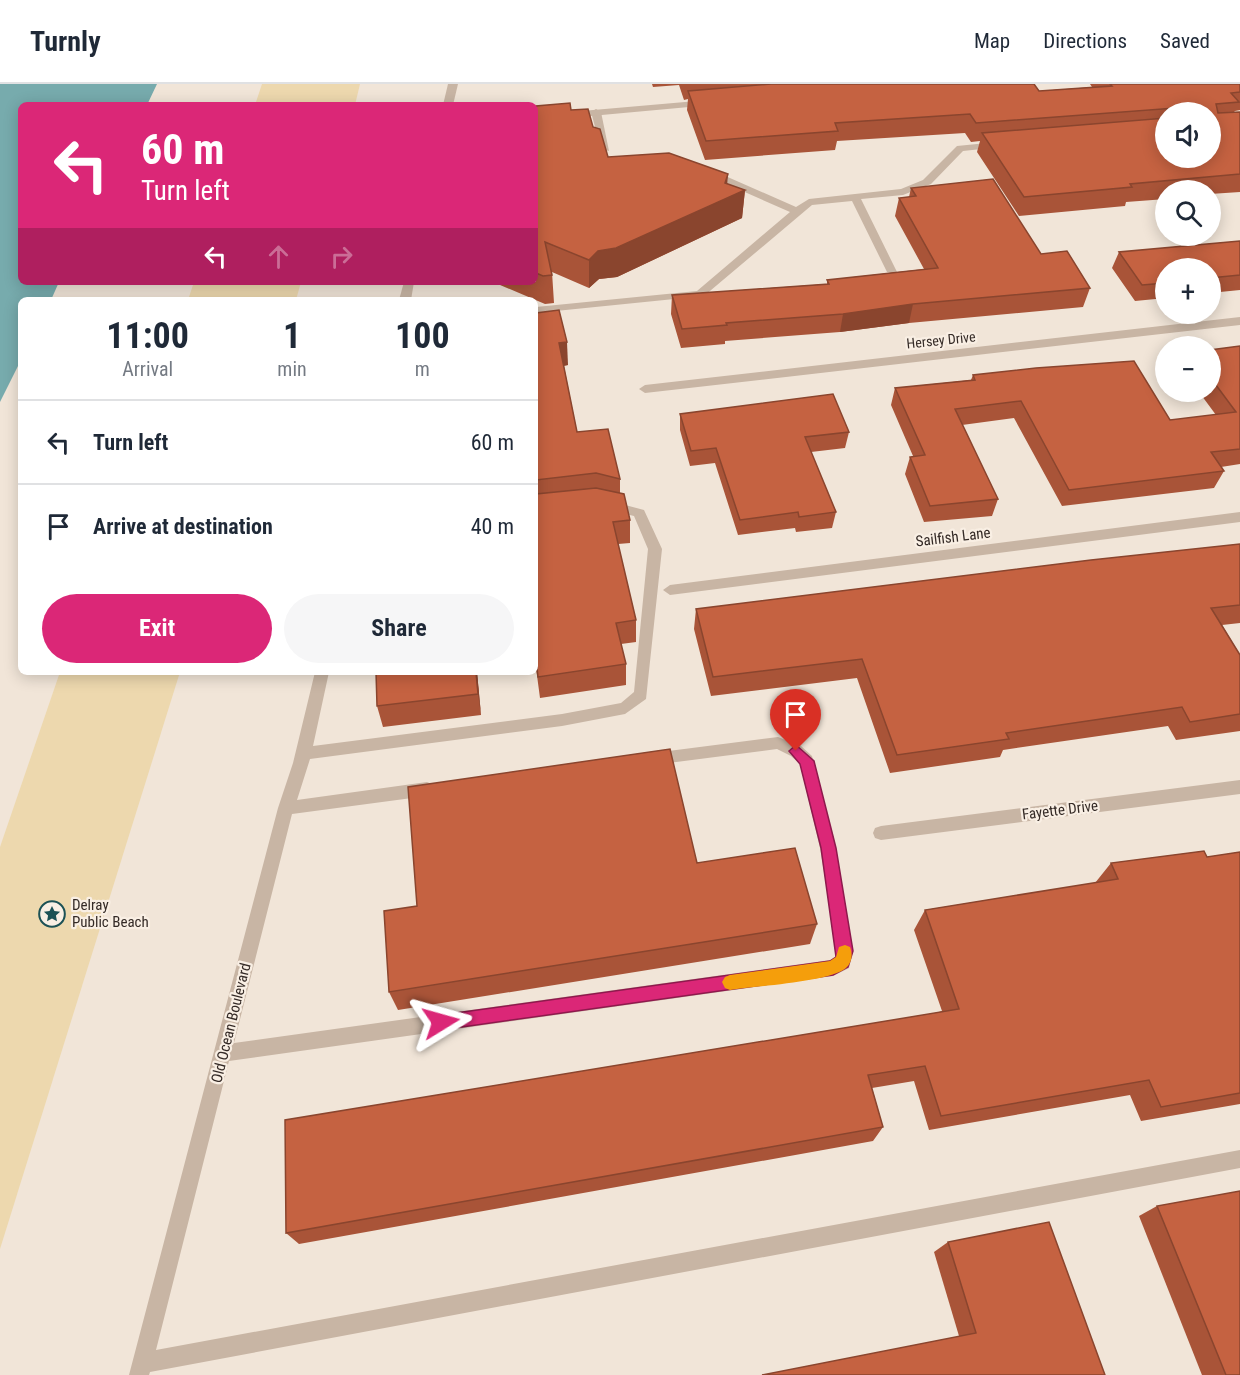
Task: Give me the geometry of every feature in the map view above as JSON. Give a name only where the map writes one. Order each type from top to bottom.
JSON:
[{"type":"street","points":[[449,102],[453,84]]},
{"type":"street","points":[[538,118],[723,101]]},
{"type":"street","points":[[596,112],[608,160]]},
{"type":"street","points":[[538,310],[700,294],[809,202],[903,192],[927,182],[960,148],[1006,144]]},
{"type":"street","points":[[702,173],[713,172],[798,212]]},
{"type":"street","points":[[855,197],[892,272]]},
{"type":"street","name":"Hersey Drive","points":[[645,388],[1240,321]]},
{"type":"street","points":[[304,753],[562,720],[625,708],[641,694],[655,549],[639,513],[597,503]]},
{"type":"street","name":"Sailfish Lane","points":[[670,590],[1240,517]]},
{"type":"street","name":"Old Ocean Boulevard","points":[[141,1369],[286,808],[304,753],[321,675]]},
{"type":"street","points":[[223,1053],[833,968],[843,962],[845,951],[828,848],[807,761],[796,751],[778,743],[636,762]]},
{"type":"street","points":[[286,808],[446,787]]},
{"type":"street","name":"Fayette Drive","points":[[880,833],[1240,787]]},
{"type":"street","points":[[141,1369],[1240,1159]]},
{"type":"sand","points":[[262,84],[360,84],[356,102],[256,102]]},
{"type":"sand","points":[[193,285],[300,285],[297,297],[189,297]]},
{"type":"sand","name":"Delray Public Beach","points":[[59,675],[179,675],[0,1249],[0,847]]},
{"type":"water","points":[[0,84],[157,84],[148,102],[18,102],[18,285],[58,285],[52,297],[18,297],[18,366],[0,402]]},
{"type":"building","points":[[771,84],[1034,84],[1039,91],[1112,86],[1110,84],[1240,84],[1240,92],[1231,93],[1239,102],[1155,102],[1155,110],[976,123],[970,114],[835,123],[838,131],[706,141],[688,91]]},
{"type":"building","points":[[570,103],[571,110],[588,109],[593,127],[600,129],[608,157],[669,153],[728,174],[725,183],[745,190],[616,248],[598,251],[589,260],[545,242],[552,275],[543,276],[538,274],[538,106]]},
{"type":"building","points":[[1240,112],[1240,174],[1155,180],[1130,184],[1132,187],[1024,197],[982,133],[1155,119],[1155,168],[1221,168],[1221,113]]},
{"type":"building","points":[[993,179],[1041,254],[1067,251],[1090,288],[682,329],[672,295],[829,284],[827,280],[938,268],[899,198],[916,196],[911,188]]},
{"type":"building","points":[[1240,241],[1240,275],[1221,277],[1221,258],[1155,258],[1155,284],[1142,285],[1119,252],[1185,246],[1221,246],[1221,243]]},
{"type":"building","points":[[559,310],[567,342],[559,343],[577,432],[608,429],[620,479],[596,473],[538,480],[538,313]]},
{"type":"building","points":[[1240,346],[1240,449],[1211,452],[1224,471],[1069,490],[1021,401],[955,409],[998,499],[930,506],[910,457],[925,455],[895,388],[975,380],[973,375],[1134,361],[1155,395],[1155,402],[1159,402],[1170,420],[1236,412],[1221,392],[1221,349]]},
{"type":"building","points":[[833,394],[849,432],[805,437],[836,512],[799,517],[798,512],[740,520],[716,448],[691,451],[680,414]]},
{"type":"building","points":[[596,488],[624,494],[630,520],[613,522],[636,620],[616,623],[626,664],[538,677],[538,494]]},
{"type":"building","points":[[1240,544],[1240,605],[1211,608],[1240,655],[1240,714],[1190,722],[1182,707],[1006,733],[1009,739],[897,755],[862,659],[713,677],[696,609],[1091,560]]},
{"type":"building","points":[[376,675],[476,675],[478,694],[377,706]]},
{"type":"building","points":[[670,749],[697,863],[795,848],[817,924],[389,992],[384,911],[417,906],[408,787]]},
{"type":"building","points":[[1204,851],[1207,857],[1240,852],[1240,1093],[1161,1107],[1149,1080],[941,1116],[925,1066],[868,1075],[883,1127],[286,1233],[285,1120],[959,1009],[925,910],[1118,879],[1111,863]]},
{"type":"building","points":[[1240,1191],[1240,1375],[1226,1375],[1157,1206]]},
{"type":"building","points":[[1049,1222],[1105,1375],[762,1375],[976,1333],[948,1242]]},
{"type":"slow traffic","points":[[730,982],[833,968],[843,962],[845,952]]},
{"type":"place","name":"Delray Public Beach","points":[[52,914]]},
{"type":"route","points":[[441,1022],[833,968],[843,962],[845,951],[828,848],[807,761],[796,751]]}]
